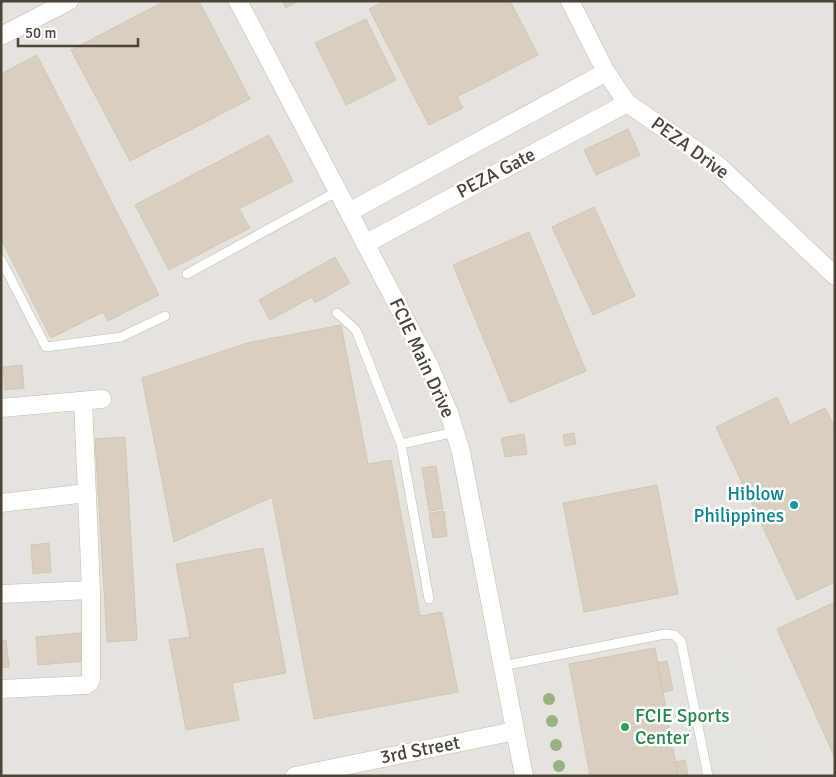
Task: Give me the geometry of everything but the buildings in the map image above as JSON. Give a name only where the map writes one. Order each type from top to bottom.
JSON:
[{"type":"street","points":[[1,36],[69,1]]},
{"type":"street","name":"FCIE Main Drive","points":[[238,1],[429,365],[456,432],[524,776]]},
{"type":"street","name":"PEZA Drive","points":[[570,1],[606,72],[627,103],[719,166],[835,276]]},
{"type":"street","name":"PEZA Gate","points":[[349,212],[606,72]]},
{"type":"street","name":"PEZA Gate","points":[[366,244],[627,103]]},
{"type":"street","points":[[1,408],[102,399]]},
{"type":"street","points":[[1,690],[86,684],[90,682],[91,590],[83,401]]},
{"type":"street","points":[[1,503],[87,493]]},
{"type":"street","points":[[1,594],[91,590]]},
{"type":"street","name":"3rd Street","points":[[295,776],[515,731]]},
{"type":"lane","points":[[187,274],[338,191]]},
{"type":"lane","points":[[1,260],[46,347],[121,337],[165,316]]},
{"type":"lane","points":[[337,313],[356,330],[401,444],[429,599]]},
{"type":"lane","points":[[401,444],[456,432]]},
{"type":"lane","points":[[502,666],[665,634],[674,635],[681,641],[708,776]]},
{"type":"shaded area","points":[[1,1],[835,1],[835,776],[1,776]]},
{"type":"shaded area","points":[[744,658],[767,776],[693,776],[672,672]]},
{"type":"place","name":"Hiblow Philippines","points":[[794,505]]},
{"type":"place","name":"FCIE Sports Center","points":[[625,727]]}]
